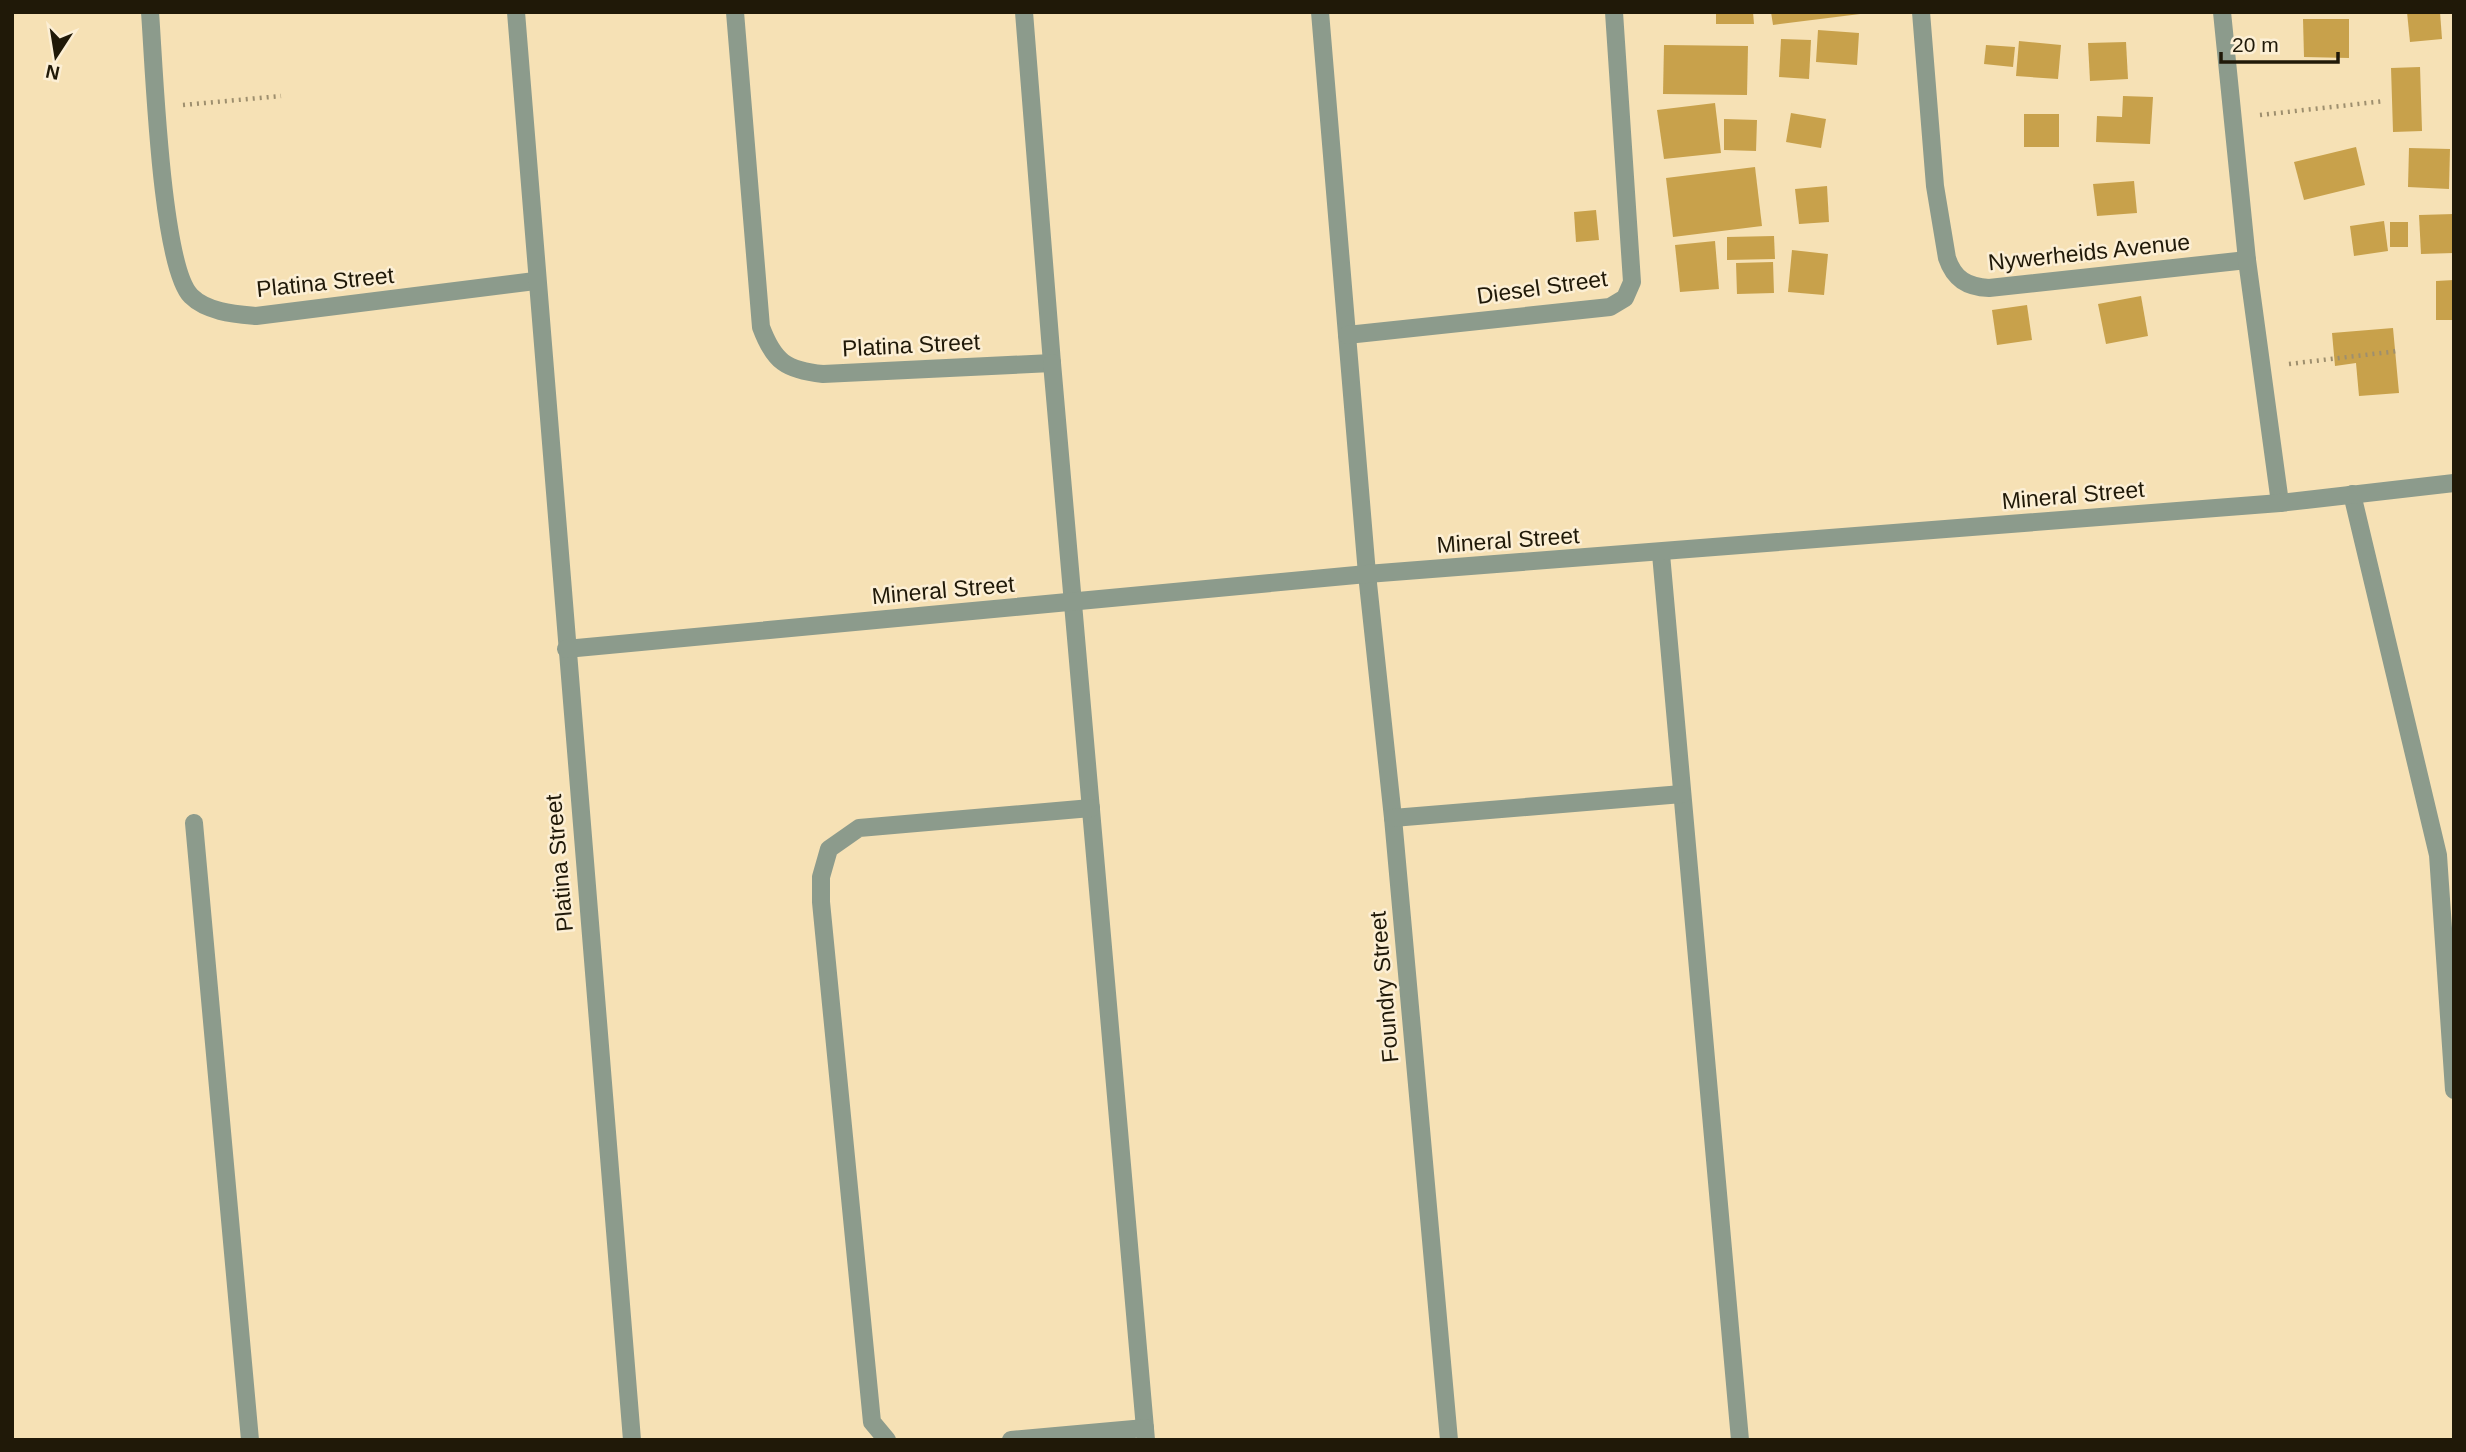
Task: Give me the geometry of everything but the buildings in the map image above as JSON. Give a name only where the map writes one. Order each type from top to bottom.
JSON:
[{"type":"street","name":"Platina Street","points":[[150,12],[165,207],[182,286],[202,304],[229,313],[257,316],[535,281]]},
{"type":"street","name":"Platina Street","points":[[516,12],[535,281],[632,1440]]},
{"type":"street","name":"Platina Street","points":[[736,12],[761,327],[769,348],[782,362],[797,371],[823,374],[1052,363]]},
{"type":"street","points":[[1011,1440],[1145,1434],[1024,12]]},
{"type":"street","points":[[1320,12],[1367,575]]},
{"type":"street","name":"Diesel Street","points":[[1347,335],[1610,307],[1625,298],[1632,282],[1614,12]]},
{"type":"street","name":"Nywerheids Avenue","points":[[1921,12],[1935,186],[1942,234],[1950,269],[1966,284],[1989,288],[2247,260]]},
{"type":"street","points":[[2222,12],[2247,260],[2280,503]]},
{"type":"street","name":"Mineral Street","points":[[566,649],[1367,575],[1661,554],[2280,503],[2454,483]]},
{"type":"street","points":[[2352,494],[2438,855],[2454,1090]]},
{"type":"street","points":[[1661,554],[1740,1440]]},
{"type":"street","name":"Foundry Street","points":[[1367,575],[1393,818],[1449,1440]]},
{"type":"street","points":[[1393,818],[1682,794]]},
{"type":"street","points":[[887,1440],[872,1422],[821,902],[824,865],[829,849],[859,828],[1091,808]]},
{"type":"street","points":[[194,823],[250,1440]]},
{"type":"path","points":[[158,108],[281,96]]},
{"type":"path","points":[[2231,118],[2385,101]]},
{"type":"path","points":[[2260,368],[2398,351]]}]
